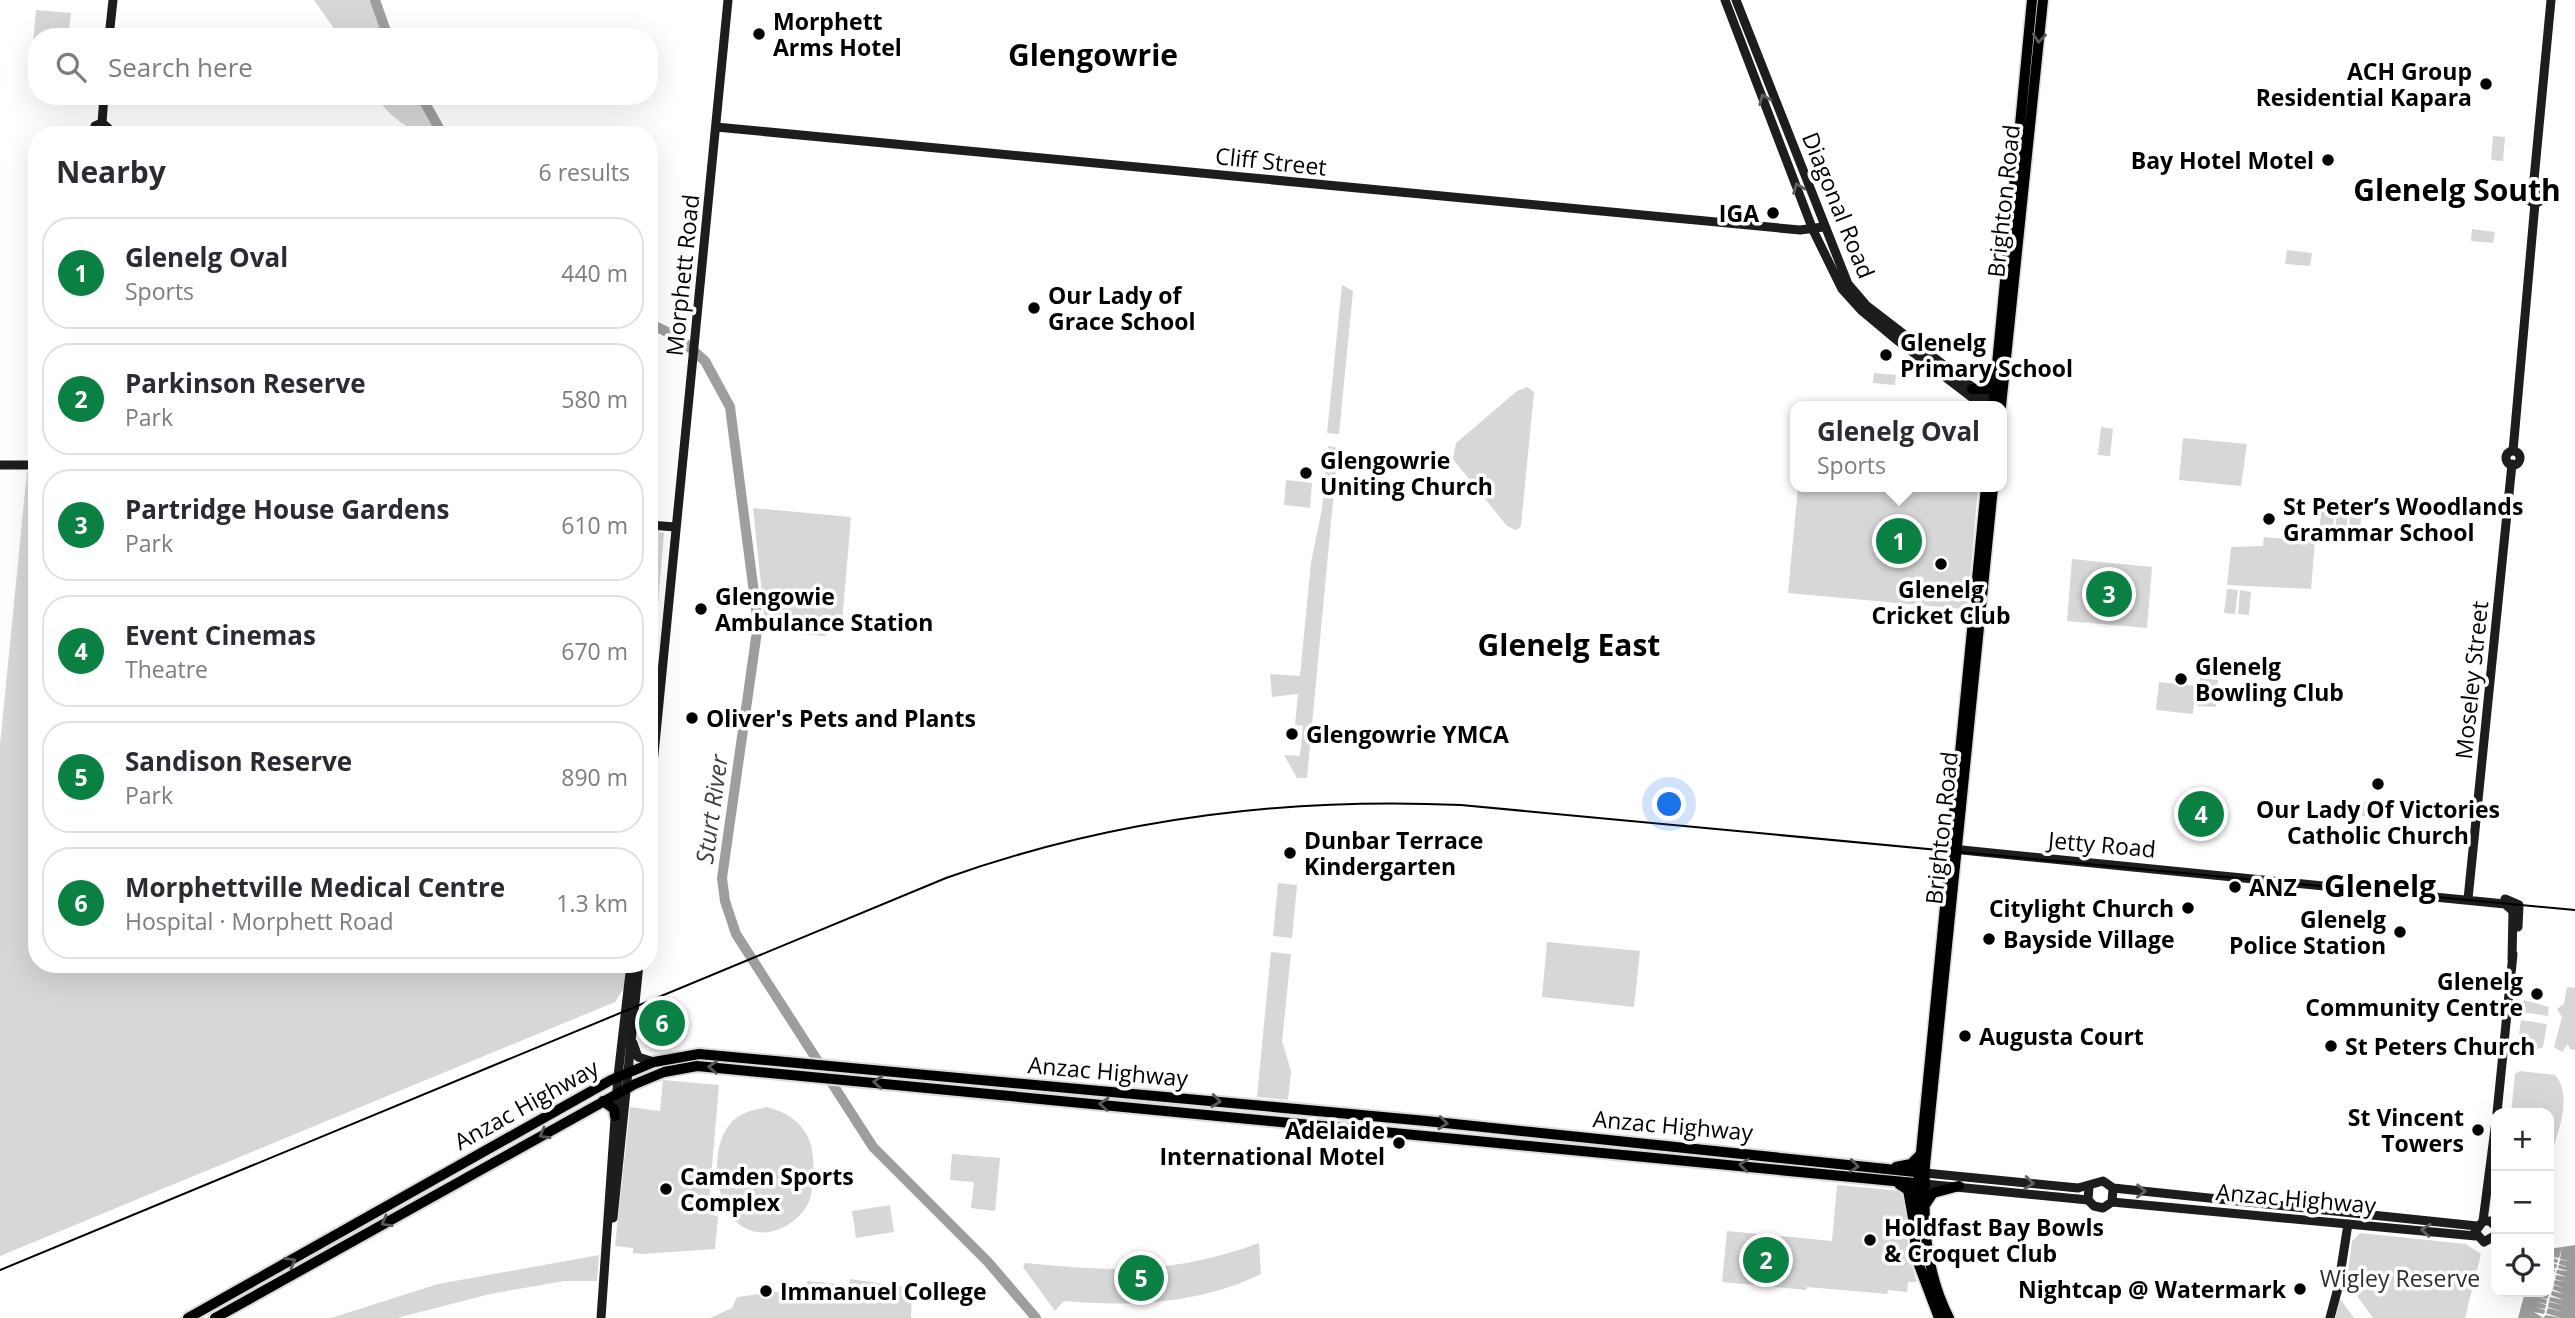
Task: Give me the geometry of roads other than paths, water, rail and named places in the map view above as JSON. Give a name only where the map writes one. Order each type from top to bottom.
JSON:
[{"type":"highway","name":"Anzac Highway","points":[[188,1318],[623,1074],[654,1062],[698,1054],[1774,1155],[1921,1178]]},
{"type":"highway","points":[[739,1069],[740,1056]]},
{"type":"highway","name":"Anzac Highway","points":[[215,1318],[621,1091],[678,1069],[739,1069],[805,1075],[1889,1181],[1921,1178]]},
{"type":"highway","points":[[934,1075],[940,1088]]},
{"type":"highway","points":[[947,1077],[951,1085],[976,1092]]},
{"type":"highway","points":[[1142,1094],[1146,1097],[1148,1108]]},
{"type":"highway","points":[[1155,1096],[1155,1102],[1164,1109]]},
{"type":"highway","points":[[603,1101],[614,1109],[615,1116]]},
{"type":"highway","points":[[1472,1139],[1478,1126]]},
{"type":"highway","points":[[1478,1126],[1482,1135],[1490,1140]]},
{"type":"highway","points":[[1668,1158],[1674,1146]]},
{"type":"highway","points":[[1674,1146],[1678,1155],[1684,1159]]},
{"type":"highway","points":[[1769,1168],[1774,1155]]},
{"type":"highway","points":[[1774,1155],[1779,1165],[1787,1170]]},
{"type":"highway","points":[[1883,1170],[1911,1164],[1919,1156]]},
{"type":"highway","points":[[1889,1181],[1906,1186],[1909,1190],[1913,1224]]},
{"type":"highway","points":[[428,1184],[432,1190],[444,1190]]},
{"type":"highway","points":[[402,1198],[416,1196],[419,1204]]},
{"type":"highway","points":[[258,1280],[262,1285],[274,1285]]},
{"type":"highway","points":[[246,1287],[252,1286],[257,1294]]},
{"type":"main road","name":"Brighton Road","points":[[1994,401],[2032,0]]},
{"type":"main road","name":"Brighton Road","points":[[1995,401],[2043,0]]},
{"type":"main road","points":[[1972,389],[1989,389],[1996,380]]},
{"type":"main road","name":"Brighton Road","points":[[1986,492],[1988,508]]},
{"type":"main road","name":"Brighton Road","points":[[1921,1178],[1942,999],[1986,525],[1992,492]]},
{"type":"main road","name":"Brighton Road","points":[[1921,1178],[1919,1156],[1933,1008],[1955,850]]},
{"type":"main road","points":[[1933,1008],[1942,999]]},
{"type":"main road","points":[[1921,1178],[1928,1258],[1936,1290],[1948,1318]]},
{"type":"main road","points":[[1921,1178],[1913,1224],[1916,1257],[1940,1318]]},
{"type":"main road","points":[[1925,1205],[1933,1194],[1959,1186]]},
{"type":"street","points":[[110,28],[113,0]]},
{"type":"street","name":"Morphett Road","points":[[658,712],[728,0]]},
{"type":"street","name":"Diagonal Road","points":[[1725,0],[1810,219],[1818,228],[1856,295],[1988,401]]},
{"type":"street","name":"Diagonal Road","points":[[1737,0],[1835,276],[1851,301],[1898,341],[1987,401]]},
{"type":"street","name":"Moseley Street","points":[[2469,899],[2512,464],[2506,458],[2513,451],[2535,203],[2528,198],[2533,190],[2551,0]]},
{"type":"street","points":[[102,123],[103,105]]},
{"type":"street","points":[[96,126],[102,123]]},
{"type":"street","points":[[102,123],[106,126]]},
{"type":"street","name":"Cliff Street","points":[[716,127],[1797,230],[1818,228]]},
{"type":"street","points":[[1797,230],[1807,226],[1810,219]]},
{"type":"street","points":[[0,465],[28,466]]},
{"type":"street","points":[[658,526],[676,527]]},
{"type":"street","name":"Jetty Road","points":[[1955,850],[2509,904],[2513,909],[2512,960],[2507,1015],[2500,1044],[2497,1108]]},
{"type":"street","points":[[607,1251],[615,1204],[630,973]]},
{"type":"street","points":[[623,1074],[631,1035],[638,973]]},
{"type":"street","points":[[631,1035],[638,1057],[654,1062]]},
{"type":"street","points":[[601,1318],[615,1116],[621,1091]]},
{"type":"street","points":[[2491,1166],[2485,1225],[2487,1242],[2491,1239]]},
{"type":"street","name":"Anzac Highway","points":[[1921,1178],[1959,1186],[2088,1200]]},
{"type":"street","name":"Anzac Highway","points":[[1921,1178],[2089,1187]]},
{"type":"street","points":[[2102,1181],[2113,1188],[2112,1202],[2099,1208],[2088,1200],[2089,1187],[2102,1181]]},
{"type":"street","name":"Anzac Highway","points":[[2113,1188],[2477,1222],[2485,1225]]},
{"type":"street","name":"Anzac Highway","points":[[2112,1202],[2375,1226],[2485,1225]]},
{"type":"street","points":[[2310,1207],[2315,1211],[2314,1221]]},
{"type":"street","points":[[2310,1207],[2327,1209],[2345,1222],[2346,1235],[2330,1318]]},
{"type":"street","points":[[2345,1222],[2361,1213],[2373,1213]]},
{"type":"street","points":[[2341,1264],[2345,1222]]},
{"type":"street","points":[[2346,1235],[2375,1226]]},
{"type":"waterway","name":"Sturt River","points":[[375,0],[385,28]]},
{"type":"waterway","name":"Sturt River","points":[[426,105],[438,126]]},
{"type":"waterway","name":"Sturt River","points":[[658,328],[679,338],[705,361],[730,407],[758,624],[722,878],[725,901],[736,934],[873,1147],[988,1262],[1036,1318]]},
{"type":"tram line","points":[[0,1270],[946,878],[1072,841],[1200,816],[1330,805],[1461,805],[2575,910]]},
{"type":"place","name":"Morphett Arms Hotel","points":[[759,34]]},
{"type":"place","name":"ACH Group Residential Kapara","points":[[2486,84]]},
{"type":"place","name":"Bay Hotel Motel","points":[[2328,160]]},
{"type":"place","name":"IGA","points":[[1773,213]]},
{"type":"place","name":"Our Lady of Grace School","points":[[1034,308]]},
{"type":"place","name":"Glenelg Primary School","points":[[1886,355]]},
{"type":"place","name":"Glengowrie Uniting Church","points":[[1306,473]]},
{"type":"place","name":"St Peter’s Woodlands Grammar School","points":[[2269,519]]},
{"type":"place","name":"Glenelg Oval","points":[[1899,541]]},
{"type":"place","name":"Glenelg Cricket Club","points":[[1941,564]]},
{"type":"place","name":"Partridge House Gardens","points":[[2109,594]]},
{"type":"place","name":"Glengowie Ambulance Station","points":[[701,609]]},
{"type":"place","name":"Glenelg Bowling Club","points":[[2181,679]]},
{"type":"place","name":"Oliver's Pets and Plants","points":[[692,718]]},
{"type":"place","name":"Glengowrie YMCA","points":[[1292,734]]},
{"type":"place","name":"Our Lady Of Victories Catholic Church","points":[[2378,784]]},
{"type":"place","name":"Event Cinemas","points":[[2201,814]]},
{"type":"place","name":"Dunbar Terrace Kindergarten","points":[[1290,853]]},
{"type":"place","name":"ANZ","points":[[2235,887]]},
{"type":"place","name":"Citylight Church","points":[[2188,908]]},
{"type":"place","name":"Glenelg Police Station","points":[[2400,932]]},
{"type":"place","name":"Bayside Village","points":[[1989,939]]},
{"type":"place","name":"Glenelg Community Centre","points":[[2537,994]]},
{"type":"place","name":"Morphettville Medical Centre","points":[[662,1023]]},
{"type":"place","name":"Augusta Court","points":[[1965,1036]]},
{"type":"place","name":"St Peters Church","points":[[2331,1046]]},
{"type":"place","name":"St Vincent Towers","points":[[2478,1130]]},
{"type":"place","name":"Adelaide International Motel","points":[[1399,1143]]},
{"type":"place","name":"Camden Sports Complex","points":[[666,1189]]},
{"type":"place","name":"Holdfast Bay Bowls & Croquet Club","points":[[1870,1240]]},
{"type":"place","name":"Parkinson Reserve","points":[[1766,1260]]},
{"type":"place","name":"Sandison Reserve","points":[[1141,1278]]},
{"type":"place","name":"Nightcap @ Watermark","points":[[2300,1289]]},
{"type":"place","name":"Immanuel College","points":[[766,1291]]},
{"type":"district","name":"Glengowrie","points":[[1093,54]]},
{"type":"district","name":"Glenelg South","points":[[2457,189]]},
{"type":"district","name":"Glenelg East","points":[[1569,644]]},
{"type":"district","name":"Glenelg","points":[[2380,885]]},
{"type":"park label","name":"Wigley Reserve","points":[[2400,1278]]}]
